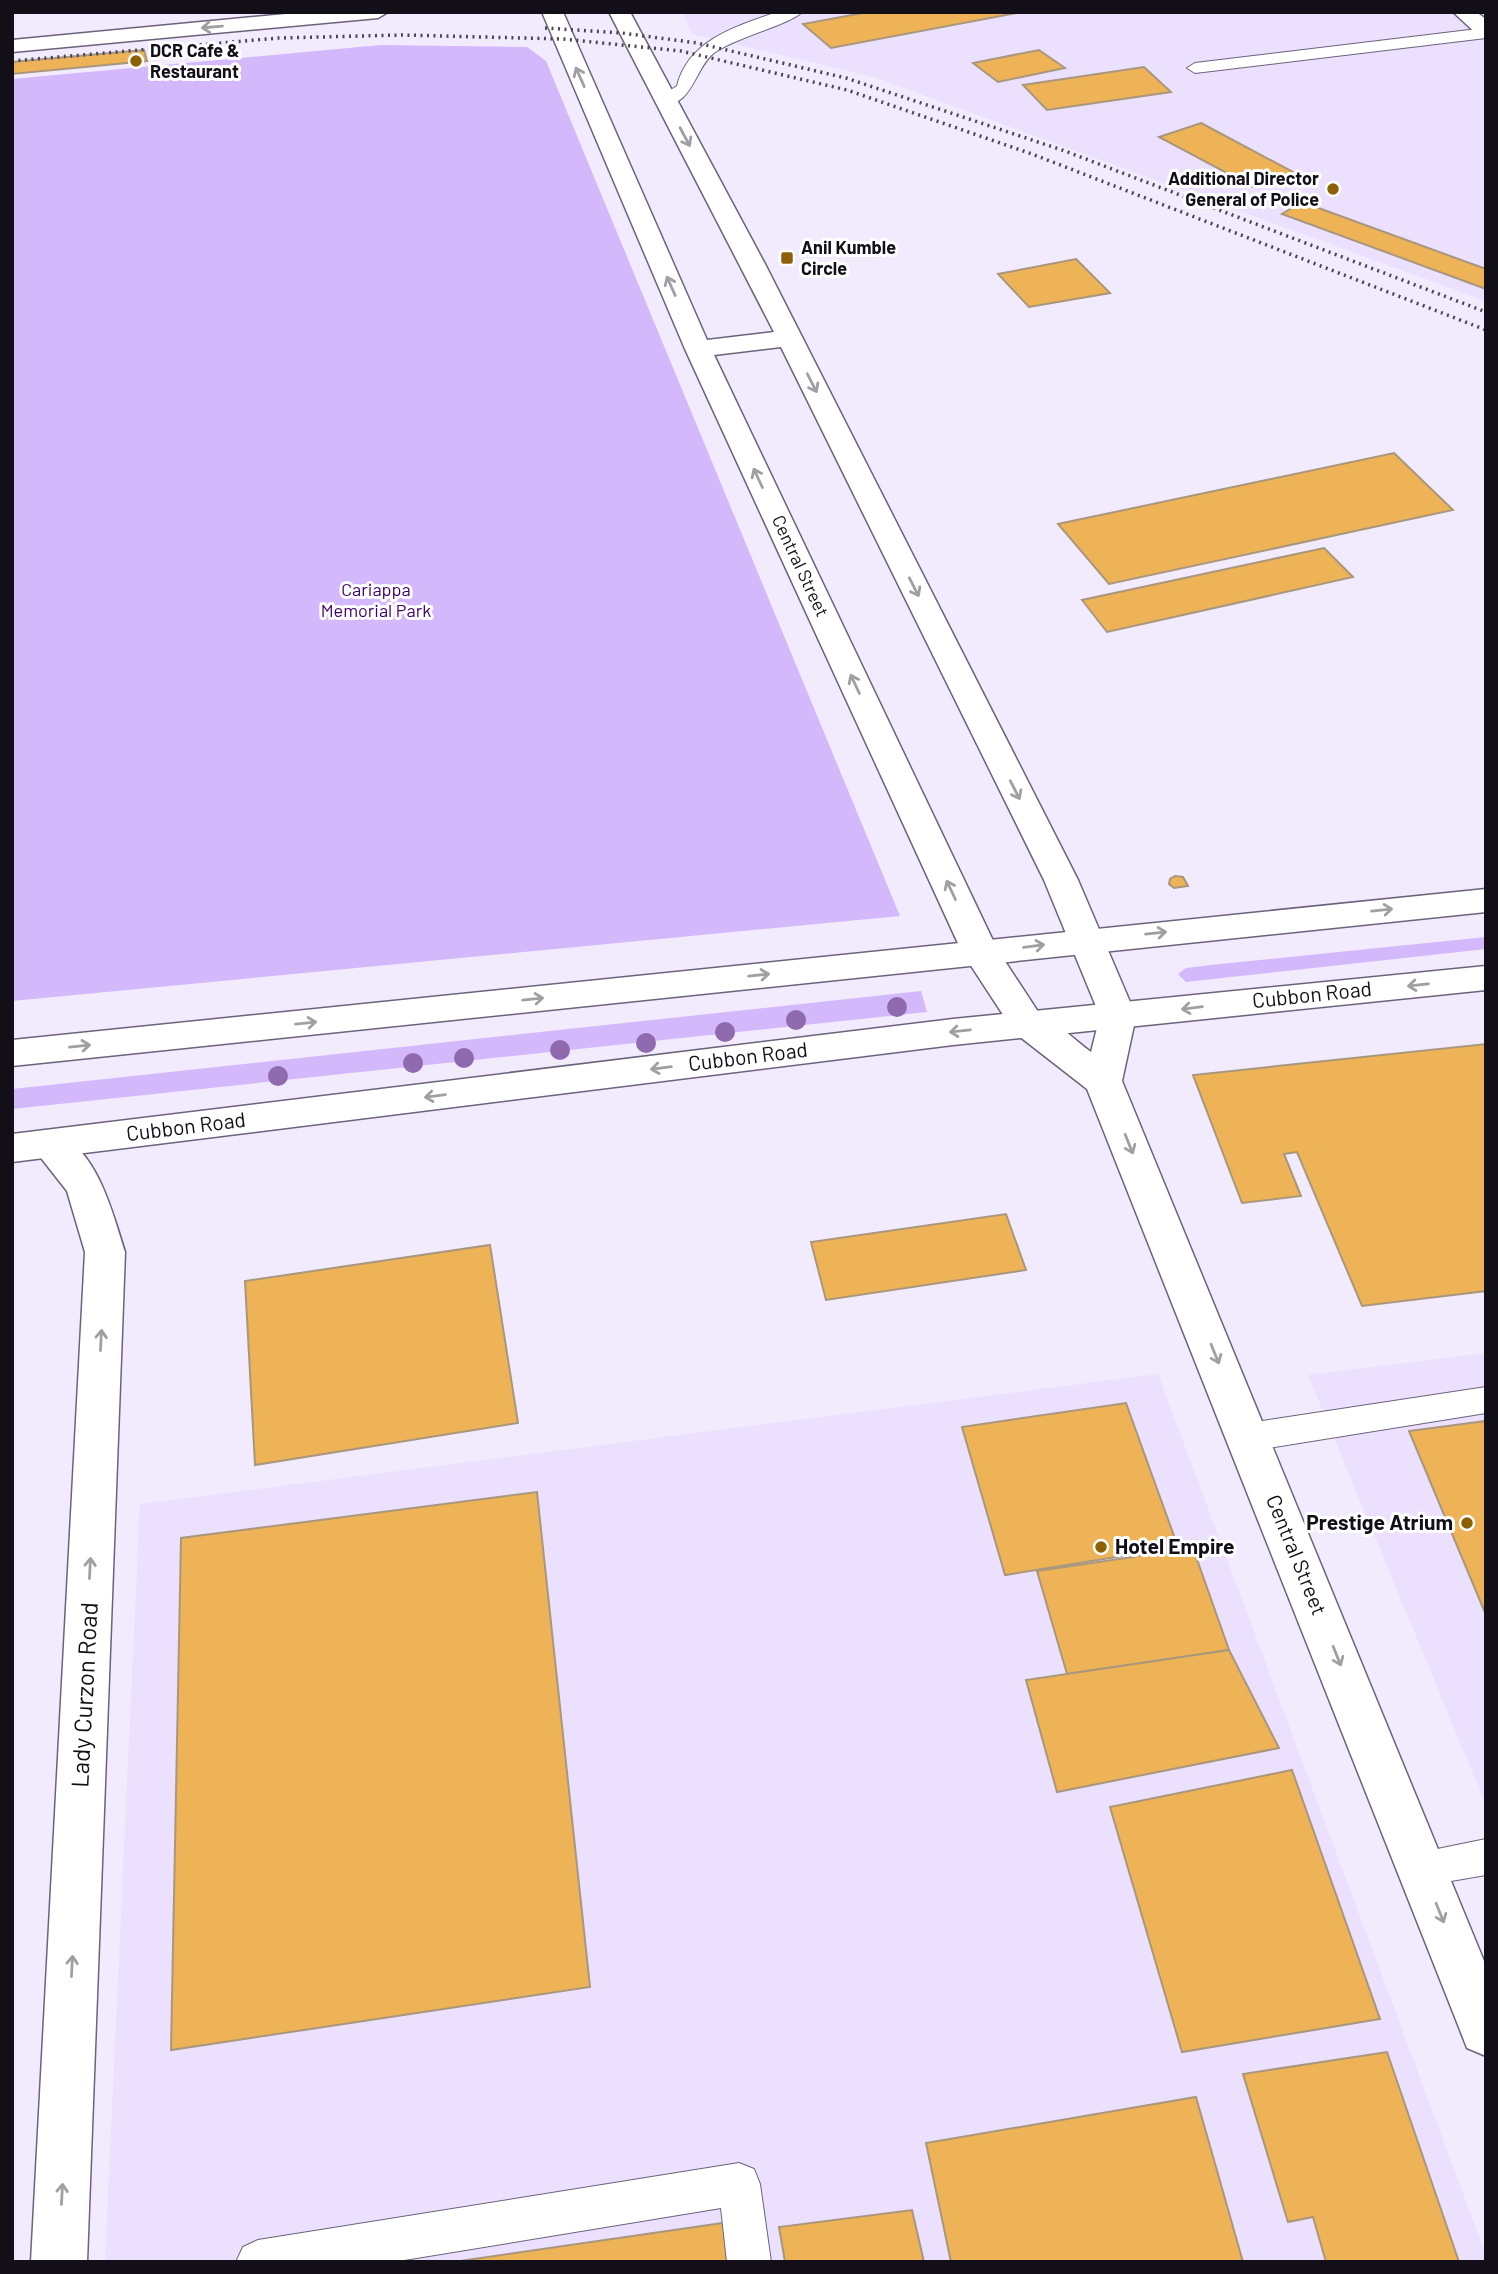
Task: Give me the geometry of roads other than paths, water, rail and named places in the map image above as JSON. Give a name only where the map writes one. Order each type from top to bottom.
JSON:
[{"type":"main road","points":[[12,46],[378,12]]},
{"type":"main road","name":"Central Street","points":[[552,12],[698,349],[980,952],[1028,1024],[1103,1081],[1249,1437],[1486,2030]]},
{"type":"main road","points":[[619,12],[789,338],[1088,940],[1118,1016],[1103,1081]]},
{"type":"main road","points":[[1464,12],[1486,32]]},
{"type":"main road","points":[[698,349],[789,338]]},
{"type":"main road","points":[[12,1053],[1486,900]]},
{"type":"main road","name":"Cubbon Road","points":[[31,1146],[1028,1024],[1486,978]]},
{"type":"main road","name":"Lady Curzon Road","points":[[31,1146],[85,1186],[105,1252],[59,2262]]},
{"type":"lane","points":[[665,99],[686,86],[690,69],[704,52],[740,32],[794,12]]},
{"type":"lane","points":[[1195,68],[1486,32]]},
{"type":"lane","points":[[1249,1437],[1486,1400]]},
{"type":"lane","points":[[1422,1868],[1486,1857]]},
{"type":"lane","points":[[258,2262],[738,2184],[749,2262]]},
{"type":"railway","points":[[545,28],[622,33],[697,43],[846,78],[1065,151],[1486,312]]},
{"type":"railway","points":[[12,61],[279,38],[402,35],[563,39],[681,51],[847,90],[1032,154],[1486,330]]},
{"type":"place","name":"DCR Cafe & Restaurant","points":[[136,61]]},
{"type":"place","name":"Additional Director General of Police","points":[[1333,189]]},
{"type":"place","name":"Anil Kumble Circle","points":[[787,258]]},
{"type":"place","name":"Prestige Atrium","points":[[1467,1523]]},
{"type":"place","name":"Hotel Empire","points":[[1101,1547]]},
{"type":"park label","name":"Cariappa Memorial Park","points":[[376,600]]}]
